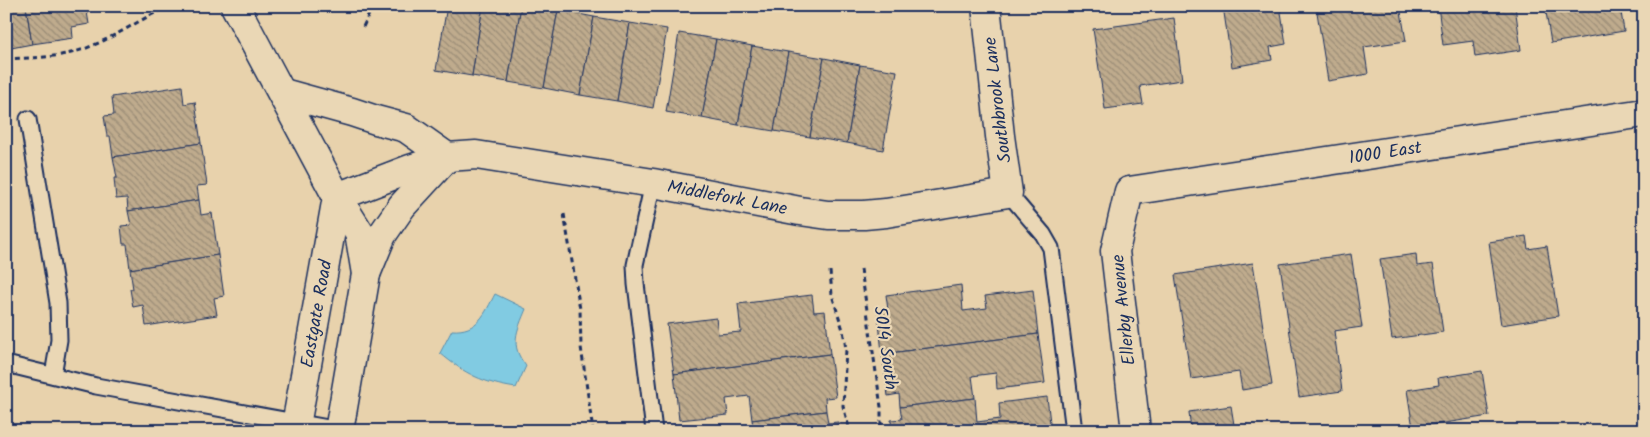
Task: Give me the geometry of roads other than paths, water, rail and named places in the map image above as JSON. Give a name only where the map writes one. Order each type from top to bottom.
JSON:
[{"type":"street","points":[[235,6],[337,197],[359,232],[366,274]]},
{"type":"street","name":"Southbrook Lane","points":[[986,6],[1008,193]]},
{"type":"street","points":[[282,93],[406,128],[448,157],[402,206],[382,235],[366,274],[339,430]]},
{"type":"street","name":"1000 East","points":[[1129,191],[1644,113]]},
{"type":"street","name":"Middlefork Lane","points":[[337,197],[410,169],[448,157],[476,155],[653,183],[828,215],[886,213],[1008,193]]},
{"type":"street","name":"Ellerby Avenue","points":[[1129,191],[1114,251],[1136,431]]},
{"type":"street","name":"Eastgate Road","points":[[296,427],[337,197]]},
{"type":"lane","points":[[28,118],[58,303],[59,340],[53,375]]},
{"type":"lane","points":[[653,183],[636,265],[636,284],[654,431]]},
{"type":"lane","points":[[1008,193],[1043,234],[1051,248],[1074,431]]},
{"type":"lane","points":[[6,364],[96,386],[296,427],[339,430]]},
{"type":"water","points":[[495,294],[526,309],[516,338],[516,345],[526,366],[516,388],[484,380],[466,372],[440,353],[452,330],[468,328],[479,320]]}]
